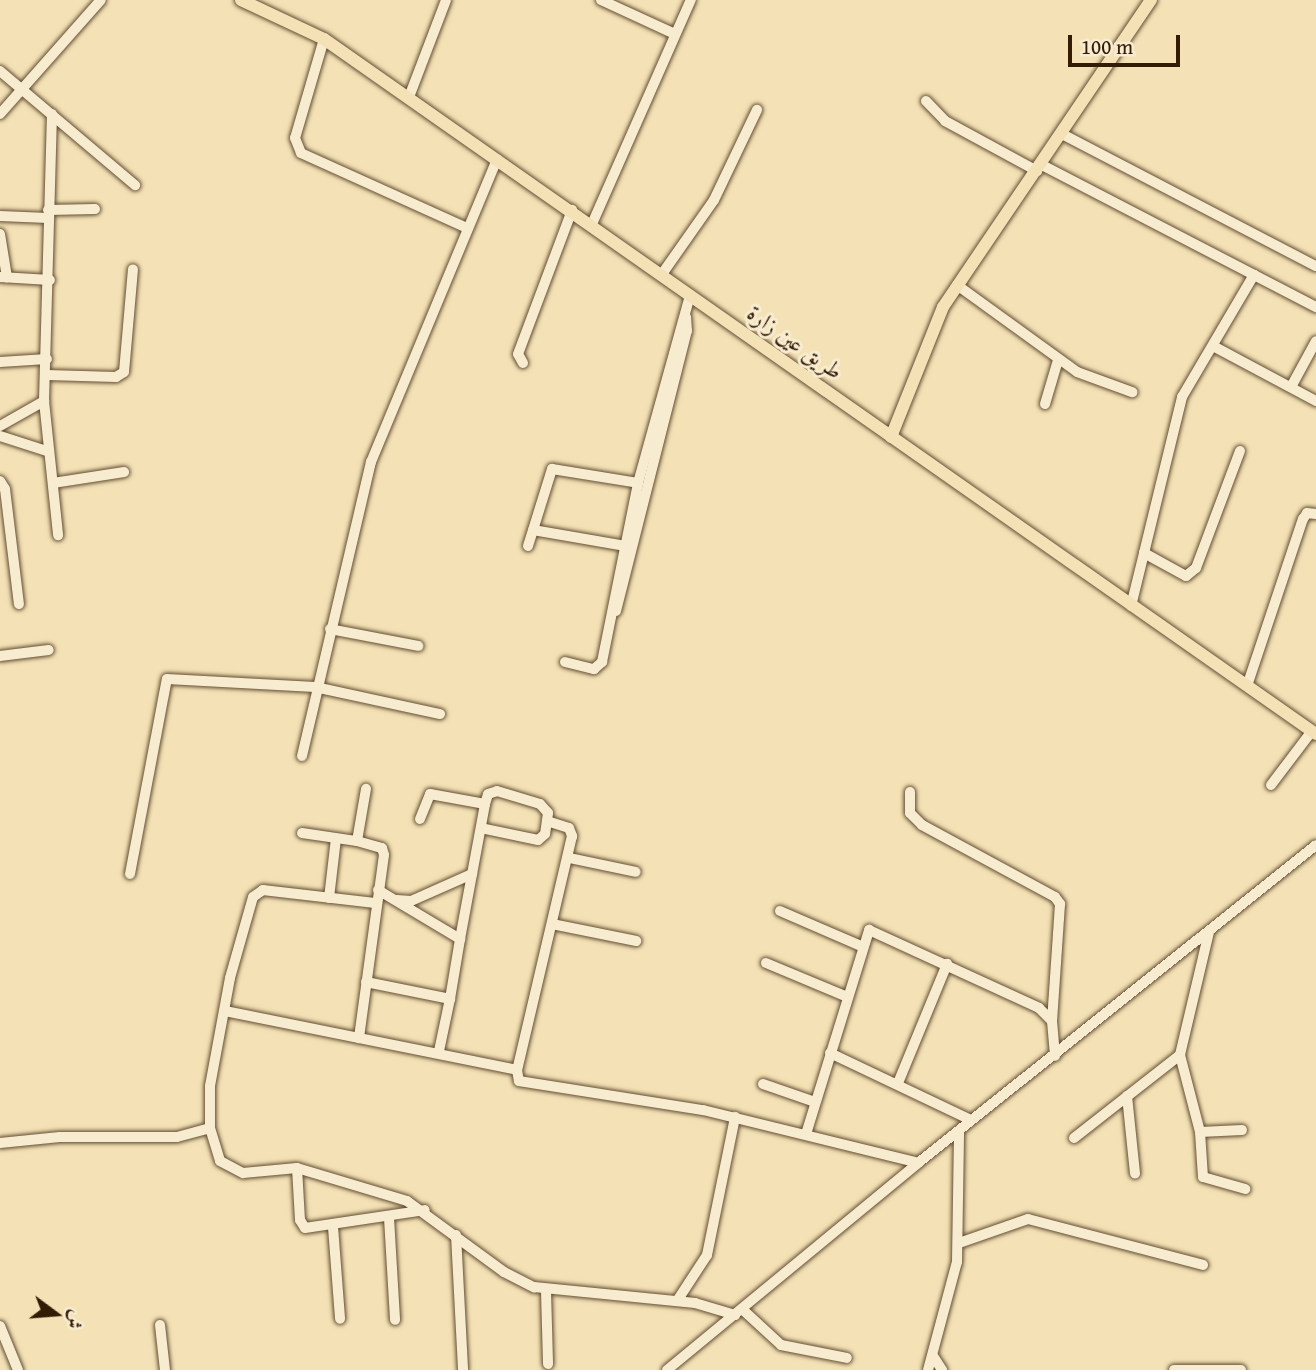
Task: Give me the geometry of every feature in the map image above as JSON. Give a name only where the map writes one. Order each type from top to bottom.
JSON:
[{"type":"main road","name":"طريق عين زارة","points":[[242,0],[324,39],[409,97],[1314,732]]},
{"type":"main road","points":[[891,437],[935,324],[957,285],[1040,168],[1151,0]]},
{"type":"street","points":[[0,114],[101,0]]},
{"type":"street","points":[[409,97],[446,0]]},
{"type":"street","points":[[601,0],[676,34]]},
{"type":"street","points":[[592,224],[691,0]]},
{"type":"street","points":[[324,39],[295,138],[301,153],[467,228]]},
{"type":"street","points":[[0,71],[24,88],[135,185]]},
{"type":"street","points":[[926,101],[945,121],[1316,307]]},
{"type":"street","points":[[662,274],[714,200],[757,110]]},
{"type":"street","points":[[52,114],[48,214],[50,280],[44,401],[47,451],[58,535]]},
{"type":"street","points":[[1062,134],[1316,266]]},
{"type":"street","points":[[302,756],[315,687],[384,425],[497,159]]},
{"type":"street","points":[[0,216],[95,209]]},
{"type":"street","points":[[523,363],[518,354],[572,210]]},
{"type":"street","points":[[0,234],[3,277],[50,280]]},
{"type":"street","points":[[47,375],[116,377],[124,372],[133,269]]},
{"type":"street","points":[[1131,606],[1182,397],[1254,275]]},
{"type":"street","points":[[957,285],[1058,360],[1088,378],[1132,392]]},
{"type":"street","points":[[565,663],[599,667],[638,483],[690,295]]},
{"type":"street","points":[[611,616],[622,598],[647,479],[687,331],[685,314]]},
{"type":"street","points":[[1292,387],[1316,341]]},
{"type":"street","points":[[1213,346],[1316,401]]},
{"type":"street","points":[[0,362],[47,359]]},
{"type":"street","points":[[1045,404],[1058,360]]},
{"type":"street","points":[[0,426],[44,401]]},
{"type":"street","points":[[0,436],[47,451]]},
{"type":"street","points":[[1144,553],[1191,575],[1240,451]]},
{"type":"street","points":[[528,546],[552,469],[638,483]]},
{"type":"street","points":[[53,483],[124,472]]},
{"type":"street","points":[[0,481],[5,489],[19,604]]},
{"type":"street","points":[[1247,687],[1303,519],[1307,513],[1316,514]]},
{"type":"street","points":[[533,530],[626,547]]},
{"type":"street","points":[[330,629],[418,646]]},
{"type":"street","points":[[0,656],[49,650]]},
{"type":"street","points":[[130,874],[167,679],[315,687],[439,714]]},
{"type":"street","points":[[1271,785],[1314,732]]},
{"type":"street","points":[[357,841],[366,789]]},
{"type":"street","points":[[439,1051],[450,999],[460,939],[485,804],[488,793],[497,791],[540,803],[548,813],[545,834],[538,840],[481,828]]},
{"type":"street","points":[[911,792],[914,820],[959,849],[1055,897],[1060,904],[1052,1021],[1055,1056]]},
{"type":"street","points":[[420,818],[430,794],[485,804]]},
{"type":"street","points":[[547,821],[572,831],[569,858],[517,1070],[524,1084],[735,1117],[918,1163]]},
{"type":"street","points":[[302,833],[357,841],[382,848],[359,1038]]},
{"type":"street","points":[[329,898],[336,838]]},
{"type":"street","points":[[667,1370],[971,1120],[1055,1056],[1316,845]]},
{"type":"street","points":[[569,858],[636,872]]},
{"type":"street","points":[[397,900],[411,901],[472,874]]},
{"type":"street","points":[[378,890],[460,939]]},
{"type":"street","points":[[375,903],[257,892],[233,962],[210,1086],[209,1128],[220,1161],[230,1169],[254,1173],[285,1166],[298,1168],[365,1186],[425,1210],[504,1272],[546,1290],[677,1301],[739,1312],[780,1345],[847,1358]]},
{"type":"street","points":[[780,911],[861,946]]},
{"type":"street","points":[[552,924],[636,941]]},
{"type":"street","points":[[806,1134],[865,933],[874,929],[1039,1008],[1052,1021]]},
{"type":"street","points":[[1209,931],[1180,1055],[1200,1132],[1203,1177],[1245,1189]]},
{"type":"street","points":[[766,963],[845,996]]},
{"type":"street","points":[[898,1083],[947,964]]},
{"type":"street","points":[[366,982],[450,999]]},
{"type":"street","points":[[225,1011],[439,1051],[517,1070]]},
{"type":"street","points":[[830,1053],[971,1120]]},
{"type":"street","points":[[1074,1138],[1180,1055]]},
{"type":"street","points":[[763,1084],[815,1102]]},
{"type":"street","points":[[1127,1096],[1135,1174]]},
{"type":"street","points":[[677,1301],[707,1255],[735,1117]]},
{"type":"street","points":[[0,1143],[60,1137],[177,1138],[209,1128]]},
{"type":"street","points":[[1200,1132],[1242,1130]]},
{"type":"street","points":[[928,1370],[959,1243],[959,1131]]},
{"type":"street","points":[[298,1168],[300,1220],[305,1228],[334,1227],[425,1210]]},
{"type":"street","points":[[390,1218],[395,1320]]},
{"type":"street","points":[[959,1243],[1028,1219],[1203,1265]]},
{"type":"street","points":[[334,1227],[340,1319]]},
{"type":"street","points":[[456,1235],[463,1370]]},
{"type":"street","points":[[546,1290],[548,1364]]},
{"type":"street","points":[[160,1325],[165,1370]]},
{"type":"street","points":[[0,1326],[18,1370]]},
{"type":"street","points":[[933,1356],[942,1370]]},
{"type":"street","points":[[1174,1370],[1241,1370]]}]
